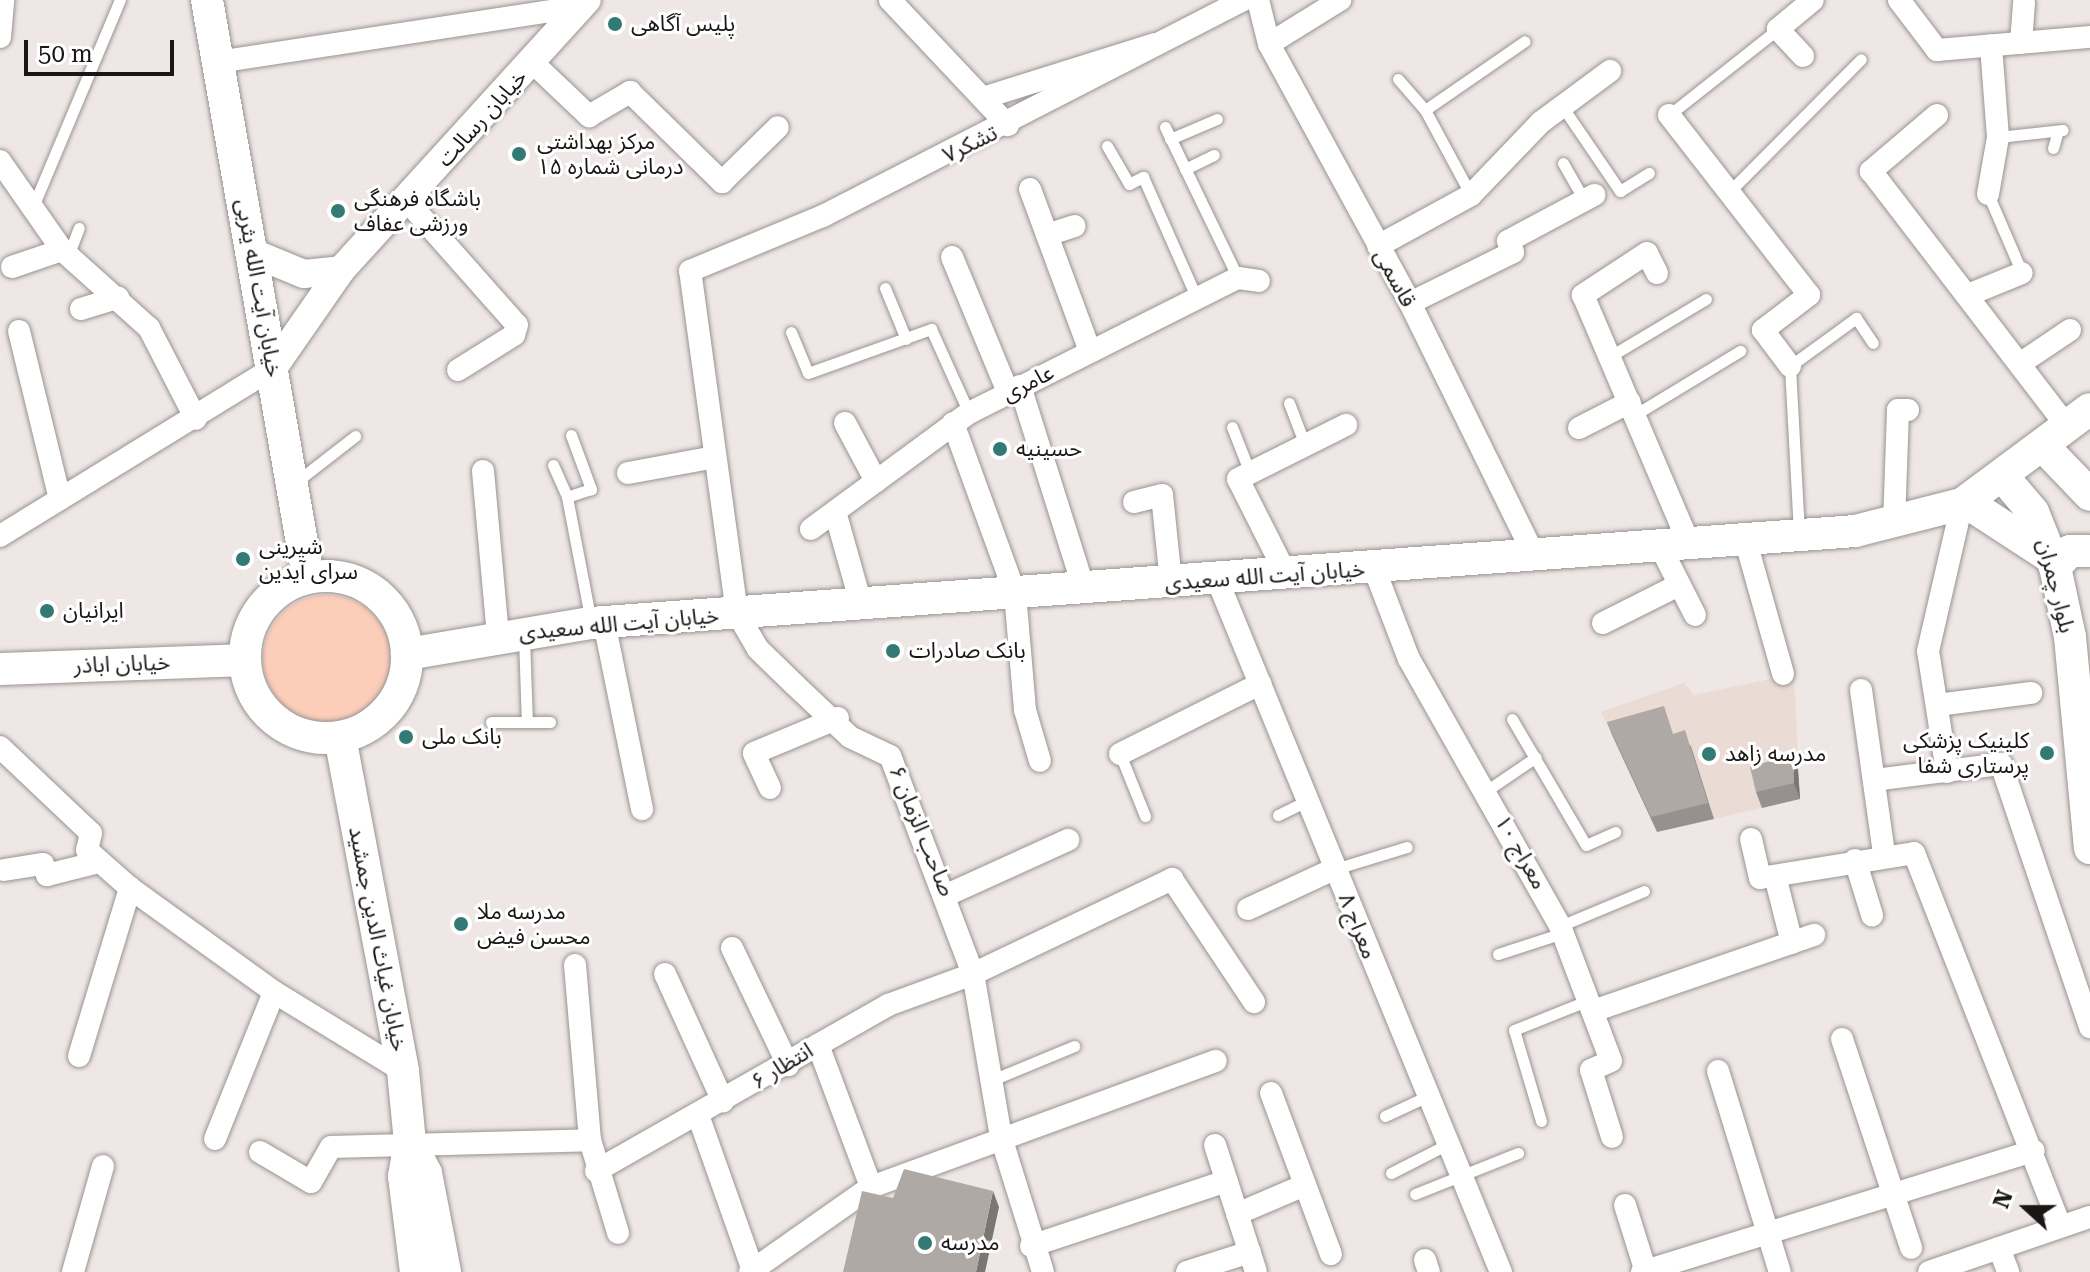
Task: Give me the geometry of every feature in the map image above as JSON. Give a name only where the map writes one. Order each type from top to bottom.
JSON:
[{"type":"main road","name":"خیابان آیت الله یثربی","points":[[207,0],[294,483],[308,577]]},
{"type":"main road","name":"خیابان آیت الله سعیدی","points":[[407,654],[511,634],[597,623],[1800,538],[1894,525],[1964,503],[2005,479],[2067,428]]},
{"type":"main road","points":[[2067,428],[2090,495]]},
{"type":"main road","name":"بلوار چمران","points":[[2005,479],[2033,512],[2054,562],[2070,637],[2090,848]]},
{"type":"main road","points":[[1964,503],[2054,562],[2070,551],[2090,551]]},
{"type":"main road","points":[[332,575],[376,592],[392,609],[407,654],[389,708],[340,737],[317,739],[274,721],[258,704],[244,660],[261,607],[308,577],[332,575]]},
{"type":"main road","name":"خیابان اباذر","points":[[0,669],[244,660]]},
{"type":"main road","name":"خیابان غیاث الدین جمشید","points":[[340,737],[403,1071],[410,1142],[404,1176],[416,1272]]},
{"type":"main road","name":"خیابان غیاث الدین جمشید","points":[[410,1142],[426,1173],[445,1272]]},
{"type":"street","points":[[0,37],[3,0]]},
{"type":"street","points":[[890,0],[986,97],[1008,125]]},
{"type":"street","name":"تشکر۷","points":[[715,457],[690,271],[1008,125],[1244,0]]},
{"type":"street","name":"قاسمی","points":[[1258,0],[1269,44],[1410,303],[1535,557]]},
{"type":"street","points":[[1269,44],[1340,0]]},
{"type":"street","points":[[1803,56],[1778,29],[1813,0]]},
{"type":"street","points":[[1899,0],[1937,50],[2090,37]]},
{"type":"street","points":[[218,62],[585,3]]},
{"type":"street","name":"خیابان رسالت","points":[[273,368],[341,270],[408,202],[585,3]]},
{"type":"street","points":[[2021,43],[2024,3]]},
{"type":"street","points":[[986,97],[1125,48],[1160,43]]},
{"type":"street","points":[[1988,194],[1998,137],[1991,45]]},
{"type":"street","points":[[532,62],[589,116],[630,92],[722,182],[778,127]]},
{"type":"street","points":[[1378,246],[1471,195],[1562,106],[1610,71]]},
{"type":"street","points":[[1669,115],[1809,295],[1763,330],[1790,366]]},
{"type":"street","points":[[1937,115],[1871,171],[2021,363],[2067,428]]},
{"type":"street","points":[[0,161],[31,211],[65,253],[118,298],[155,336],[196,419]]},
{"type":"street","points":[[1030,189],[1090,351]]},
{"type":"street","points":[[1410,303],[1513,252],[1508,241],[1589,198]]},
{"type":"street","points":[[408,202],[517,325],[514,335],[458,370]]},
{"type":"street","points":[[1047,235],[1075,226]]},
{"type":"street","points":[[12,267],[65,253]]},
{"type":"street","points":[[253,253],[304,274],[341,270]]},
{"type":"street","points":[[1657,273],[1647,253],[1583,295],[1633,408],[1676,547],[1679,585],[1695,615]]},
{"type":"street","points":[[952,257],[1014,389],[1084,589]]},
{"type":"street","points":[[1968,295],[2022,273]]},
{"type":"street","name":"عامری","points":[[811,529],[836,515],[961,418],[1197,299],[1248,279]]},
{"type":"street","points":[[81,309],[118,298]]},
{"type":"street","points":[[2021,363],[2070,330]]},
{"type":"street","points":[[19,331],[60,499]]},
{"type":"street","points":[[0,536],[196,419],[273,368]]},
{"type":"street","points":[[1579,428],[1633,408]]},
{"type":"street","points":[[1894,525],[1898,410],[1908,410]]},
{"type":"street","points":[[961,418],[1015,593],[1025,710],[1040,761]]},
{"type":"street","points":[[845,423],[876,481]]},
{"type":"street","points":[[1286,574],[1244,476],[1346,425]]},
{"type":"street","points":[[628,473],[715,457],[737,613]]},
{"type":"street","points":[[483,471],[511,634]]},
{"type":"street","points":[[1134,502],[1162,495],[1171,582]]},
{"type":"street","points":[[1947,772],[1929,635],[1964,503]]},
{"type":"street","points":[[836,515],[861,604]]},
{"type":"street","points":[[1746,542],[1783,674]]},
{"type":"street","name":"معراج ۱۰","points":[[1374,568],[1409,659],[1486,791],[1561,930],[1611,1061],[1591,1070],[1612,1137]]},
{"type":"street","name":"معراج ۸","points":[[1217,579],[1426,1097],[1501,1272]]},
{"type":"street","points":[[1603,623],[1679,585]]},
{"type":"street","name":"صاحب الزمان ۶","points":[[737,613],[758,649],[838,718],[850,737],[890,756],[949,894],[973,974],[1001,1137],[1031,1246],[1043,1272]]},
{"type":"street","points":[[597,623],[642,809]]},
{"type":"street","points":[[1120,754],[1260,684]]},
{"type":"street","points":[[1861,690],[1884,854]]},
{"type":"street","points":[[1937,705],[2031,693]]},
{"type":"street","points":[[770,788],[754,753],[838,718]]},
{"type":"street","points":[[0,747],[91,833],[87,850],[130,888],[274,992],[403,1071]]},
{"type":"street","points":[[1874,780],[2001,764],[2090,1027]]},
{"type":"street","points":[[1751,839],[1760,878],[1884,854],[1914,853],[2034,1151],[2060,1226]]},
{"type":"street","points":[[949,894],[1068,840]]},
{"type":"street","points":[[1855,860],[1872,915]]},
{"type":"street","points":[[4,870],[43,864],[47,875],[99,862]]},
{"type":"street","points":[[1248,909],[1334,869]]},
{"type":"street","points":[[1775,876],[1792,943]]},
{"type":"street","name":"انتظار ۶","points":[[596,1171],[788,1065],[888,1005],[973,974],[1172,879],[1254,1002]]},
{"type":"street","points":[[79,1056],[130,888]]},
{"type":"street","points":[[1591,1005],[1814,935]]},
{"type":"street","points":[[732,948],[788,1065]]},
{"type":"street","points":[[575,965],[590,1140],[596,1171],[618,1233]]},
{"type":"street","points":[[665,974],[723,1101]]},
{"type":"street","points":[[215,1139],[274,992]]},
{"type":"street","points":[[1842,1039],[1911,1248]]},
{"type":"street","points":[[818,1045],[871,1187]]},
{"type":"street","points":[[698,1115],[752,1271],[871,1187],[1216,1061]]},
{"type":"street","points":[[1718,1071],[1780,1272]]},
{"type":"street","points":[[1271,1093],[1331,1254]]},
{"type":"street","points":[[260,1152],[311,1182],[331,1147],[410,1142],[590,1140]]},
{"type":"street","points":[[1187,1272],[1253,1262],[1215,1145]]},
{"type":"street","points":[[1625,1205],[1644,1272],[1770,1236],[2034,1151]]},
{"type":"street","points":[[73,1272],[103,1166]]},
{"type":"street","points":[[1031,1246],[1226,1181]]},
{"type":"street","points":[[1237,1214],[1305,1185]]},
{"type":"street","points":[[1929,1272],[2090,1217]]},
{"type":"street","points":[[1999,1248],[2008,1272]]},
{"type":"lane","points":[[31,211],[120,0]]},
{"type":"lane","points":[[1669,115],[1778,29]]},
{"type":"lane","points":[[1425,110],[1525,41]]},
{"type":"lane","points":[[1729,192],[1861,59]]},
{"type":"lane","points":[[1398,79],[1425,110],[1471,195]]},
{"type":"lane","points":[[1562,106],[1620,191],[1649,173]]},
{"type":"lane","points":[[1170,139],[1217,119]]},
{"type":"lane","points":[[1165,127],[1185,169],[1248,279]]},
{"type":"lane","points":[[1998,137],[2061,130],[2053,148]]},
{"type":"lane","points":[[1107,146],[1129,184],[1143,177],[1197,299]]},
{"type":"lane","points":[[1185,169],[1214,155]]},
{"type":"lane","points":[[1563,163],[1589,198]]},
{"type":"lane","points":[[1988,194],[2022,273]]},
{"type":"lane","points":[[65,253],[79,228]]},
{"type":"lane","points":[[885,288],[906,339]]},
{"type":"lane","points":[[1609,357],[1706,299]]},
{"type":"lane","points":[[1800,538],[1790,366],[1856,318],[1873,343]]},
{"type":"lane","points":[[791,332],[808,373],[931,329],[961,418]]},
{"type":"lane","points":[[1633,408],[1740,351]]},
{"type":"lane","points":[[1289,403],[1305,445]]},
{"type":"lane","points":[[1232,427],[1244,476]]},
{"type":"lane","points":[[567,497],[591,489],[571,435]]},
{"type":"lane","points":[[294,483],[355,436]]},
{"type":"lane","points":[[553,465],[567,497],[597,623]]},
{"type":"lane","points":[[511,634],[527,722]]},
{"type":"lane","points":[[1512,719],[1586,845],[1615,832]]},
{"type":"lane","points":[[491,722],[550,722]]},
{"type":"lane","points":[[1120,754],[1145,816]]},
{"type":"lane","points":[[1486,791],[1536,757]]},
{"type":"lane","points":[[1278,815],[1307,801]]},
{"type":"lane","points":[[1334,869],[1407,847]]},
{"type":"lane","points":[[1498,954],[1561,930],[1644,891]]},
{"type":"lane","points":[[1541,1121],[1514,1030],[1591,1005]]},
{"type":"lane","points":[[992,1080],[1074,1046]]},
{"type":"lane","points":[[1385,1116],[1426,1097]]},
{"type":"lane","points":[[1391,1173],[1446,1145]]},
{"type":"lane","points":[[1415,1194],[1518,1153]]},
{"type":"shaded area","points":[[327,595],[351,600],[372,614],[386,635],[391,659],[386,683],[372,704],[351,718],[327,723],[303,718],[282,704],[268,683],[263,659],[268,635],[282,614],[303,600]]},
{"type":"shaded area","name":"مدرسه زاهد","points":[[1794,674],[1800,799],[1657,832],[1601,712],[1684,683],[1694,695]]},
{"type":"building","points":[[1664,706],[1673,734],[1685,730],[1708,803],[1651,817],[1607,722]]},
{"type":"building","points":[[1793,754],[1794,783],[1756,792],[1750,767]]},
{"type":"building","name":"مدرسه","points":[[904,1169],[993,1191],[976,1272],[843,1272],[862,1191],[893,1198]]},
{"type":"place","name":"پلیس آگاهی","points":[[615,24]]},
{"type":"place","name":"مرکز بهداشتی درمانی شماره ۱۵","points":[[519,154]]},
{"type":"place","name":"باشگاه فرهنگی ورزشی عفاف","points":[[338,211]]},
{"type":"place","name":"حسینیه","points":[[1000,449]]},
{"type":"place","name":"شیرینی سرای آیدین","points":[[243,559]]},
{"type":"place","name":"ایرانیان","points":[[47,611]]},
{"type":"place","name":"بانک صادرات","points":[[893,651]]},
{"type":"place","name":"بانک ملی","points":[[406,737]]},
{"type":"place","name":"کلینیک پزشکی پرستاری شفا","points":[[2047,753]]},
{"type":"place","name":"مدرسه زاهد","points":[[1709,754]]},
{"type":"place","name":"مدرسه ملا محسن فیض","points":[[461,924]]},
{"type":"place","name":"مدرسه","points":[[925,1243]]}]
